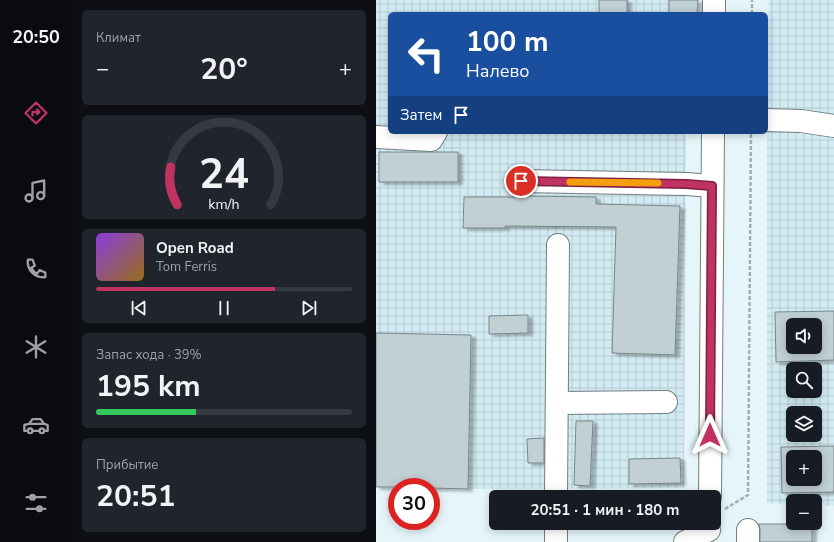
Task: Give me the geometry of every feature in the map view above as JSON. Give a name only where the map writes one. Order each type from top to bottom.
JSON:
[{"type":"street","points":[[714,0],[714,12]]},
{"type":"street","points":[[768,120],[800,121],[834,126]]},
{"type":"street","points":[[376,136],[431,140],[435,134]]},
{"type":"street","points":[[712,490],[713,134]]},
{"type":"street","points":[[521,181],[686,184],[712,186]]},
{"type":"street","points":[[556,490],[558,245]]},
{"type":"street","points":[[557,403],[666,402]]},
{"type":"street","points":[[556,530],[556,542]]},
{"type":"street","points":[[685,542],[700,530]]},
{"type":"path","points":[[752,0],[752,12]]},
{"type":"path","points":[[721,514],[748,495],[751,134]]},
{"type":"shaded area","points":[[376,0],[688,0],[688,12],[388,12],[388,134],[686,134],[684,488],[440,488],[440,478],[388,478],[388,487],[376,487]]},
{"type":"shaded area","points":[[769,0],[834,0],[834,506],[822,505],[822,494],[786,494],[786,504],[767,503],[767,134]]},
{"type":"building","points":[[599,0],[627,0],[627,12],[599,12]]},
{"type":"building","points":[[669,0],[698,0],[697,12],[669,12]]},
{"type":"building","points":[[379,152],[458,152],[458,182],[379,182]]},
{"type":"building","points":[[464,197],[596,197],[596,204],[680,206],[675,355],[612,353],[616,227],[505,226],[505,228],[463,228]]},
{"type":"building","points":[[834,311],[834,360],[776,362],[775,312]]},
{"type":"building","points":[[528,315],[528,333],[489,334],[489,316]]},
{"type":"building","points":[[376,333],[471,335],[468,489],[440,488],[440,478],[388,478],[388,487],[376,487]]},
{"type":"building","points":[[576,421],[593,421],[590,486],[574,485]]},
{"type":"building","points":[[544,438],[544,463],[528,463],[527,439]]},
{"type":"building","points":[[834,446],[834,492],[782,493],[781,447]]},
{"type":"building","points":[[680,458],[681,483],[629,484],[629,459]]},
{"type":"building","points":[[759,524],[786,524],[786,530],[812,530],[812,542],[760,542]]},
{"type":"slow traffic","points":[[570,182],[658,183]]},
{"type":"route","points":[[521,181],[686,184],[712,186],[710,435]]}]
